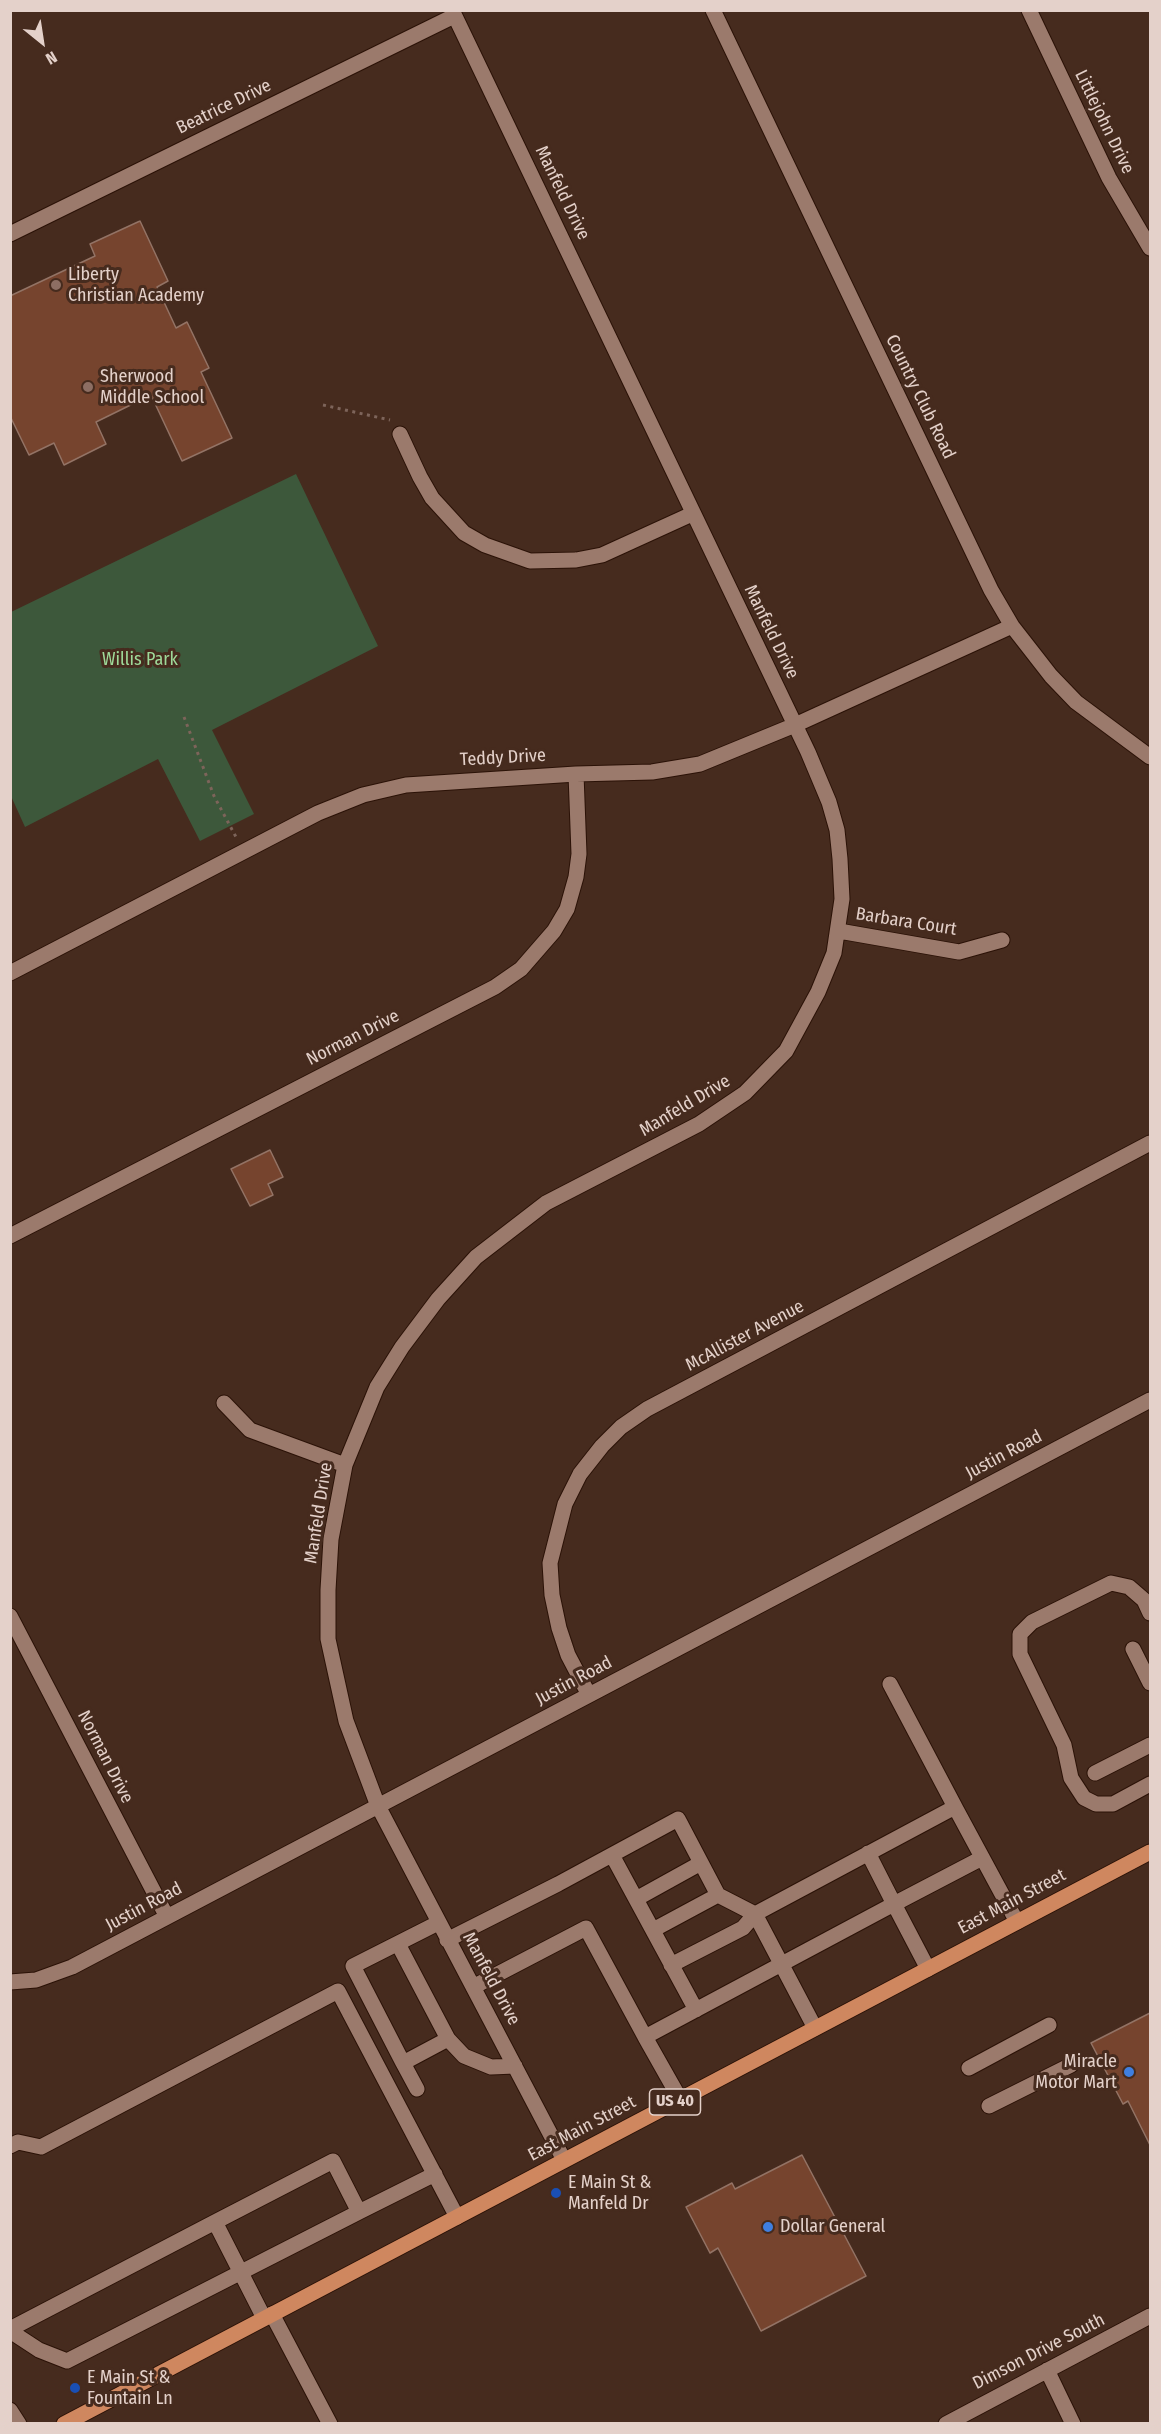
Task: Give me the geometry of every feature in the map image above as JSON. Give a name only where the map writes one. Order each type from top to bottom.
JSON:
[{"type":"main road","name":"East Main Street","points":[[64,2424],[1150,1852]]},
{"type":"street","name":"Country Club Road","points":[[713,10],[991,590],[1012,626],[1051,676],[1076,702],[1150,757]]},
{"type":"street","name":"Littlejohn Drive","points":[[1029,10],[1109,178],[1150,248]]},
{"type":"street","name":"Beatrice Drive","points":[[10,234],[453,13]]},
{"type":"street","name":"Manfeld Drive","points":[[453,13],[795,725],[829,802],[837,830],[842,898],[834,953],[818,992],[786,1051],[745,1093],[699,1124],[546,1203],[476,1257],[438,1299],[402,1347],[377,1387],[345,1464],[331,1539],[328,1639],[346,1720],[378,1806],[564,2160]]},
{"type":"street","points":[[400,434],[432,498],[464,533],[485,545],[530,561],[576,560],[602,555],[692,514]]},
{"type":"street","name":"Teddy Drive","points":[[10,973],[318,813],[363,795],[406,785],[651,771],[700,764],[795,725],[1012,626]]},
{"type":"street","name":"Norman Drive","points":[[10,1236],[495,987],[521,969],[555,931],[567,909],[576,878],[579,854],[576,774]]},
{"type":"street","name":"Barbara Court","points":[[839,931],[959,951],[1002,940]]},
{"type":"street","name":"McAllister Avenue","points":[[589,1695],[568,1655],[559,1628],[552,1596],[550,1563],[564,1504],[580,1474],[602,1446],[621,1427],[647,1409],[1150,1143]]},
{"type":"street","name":"Justin Road","points":[[10,1982],[36,1980],[72,1967],[1150,1400]]},
{"type":"street","points":[[224,1403],[250,1430],[345,1464]]},
{"type":"street","points":[[1150,1613],[1144,1600],[1129,1587],[1111,1583],[1055,1608],[1032,1622],[1020,1634],[1020,1654],[1064,1745],[1071,1778],[1084,1798],[1096,1804],[1113,1804],[1150,1784]]},
{"type":"street","name":"Norman Drive","points":[[10,1616],[166,1917]]},
{"type":"street","points":[[1133,1649],[1150,1683]]},
{"type":"street","points":[[890,1684],[1017,1922]]},
{"type":"street","points":[[1095,1773],[1150,1744]]},
{"type":"street","points":[[671,1965],[742,1928],[755,1914],[955,1807]]},
{"type":"street","points":[[447,1940],[678,1819],[718,1895],[755,1914],[815,2028]]},
{"type":"street","points":[[868,1853],[928,1969]]},
{"type":"street","points":[[612,1855],[696,2010]]},
{"type":"street","points":[[645,2037],[982,1858]]},
{"type":"street","points":[[636,1899],[701,1863]]},
{"type":"street","points":[[653,1930],[718,1895]]},
{"type":"street","points":[[417,2089],[353,1966],[438,1923]]},
{"type":"street","points":[[474,1987],[586,1928],[680,2099]]},
{"type":"street","points":[[398,1944],[448,2039],[464,2056],[491,2067],[515,2066]]},
{"type":"street","points":[[10,2146],[18,2142],[41,2147],[338,1991],[457,2217]]},
{"type":"street","points":[[969,2068],[1049,2025]]},
{"type":"street","points":[[404,2063],[448,2039]]},
{"type":"street","points":[[988,2106],[1071,2065]]},
{"type":"street","points":[[359,2212],[333,2161],[10,2330],[39,2350],[67,2361],[435,2174]]},
{"type":"street","points":[[215,2222],[330,2424]]},
{"type":"street","name":"Dimson Drive South","points":[[946,2424],[1150,2316]]},
{"type":"street","points":[[1047,2370],[1073,2424]]},
{"type":"street","points":[[10,2410],[19,2424]]},
{"type":"path","points":[[323,405],[389,419],[400,434]]},
{"type":"path","points":[[184,717],[214,796],[244,852]]},
{"type":"green space","name":"Willis Park","points":[[296,474],[378,646],[212,730],[254,814],[200,841],[158,759],[25,827],[11,796],[11,612]]},
{"type":"building","points":[[140,221],[168,281],[157,287],[176,328],[187,322],[209,368],[201,372],[232,438],[182,461],[151,395],[96,422],[106,444],[64,465],[54,443],[29,455],[10,416],[10,296],[95,256],[90,244]]},
{"type":"building","points":[[270,1150],[283,1177],[268,1184],[273,1195],[250,1206],[231,1169]]},
{"type":"building","name":"Miracle Motor Mart","points":[[1150,2013],[1150,2145],[1128,2101],[1123,2104],[1091,2043]]},
{"type":"building","name":"Dollar General","points":[[802,2155],[866,2276],[761,2331],[718,2248],[710,2253],[686,2207],[732,2183],[735,2189]]},
{"type":"place","name":"Liberty Christian Academy","points":[[56,285]]},
{"type":"place","name":"Sherwood Middle School","points":[[88,387]]},
{"type":"place","name":"Miracle Motor Mart","points":[[1129,2072]]},
{"type":"place","name":"E Main St & Manfeld Dr","points":[[556,2193]]},
{"type":"place","name":"Dollar General","points":[[768,2227]]},
{"type":"place","name":"E Main St & Fountain Ln","points":[[75,2388]]}]
